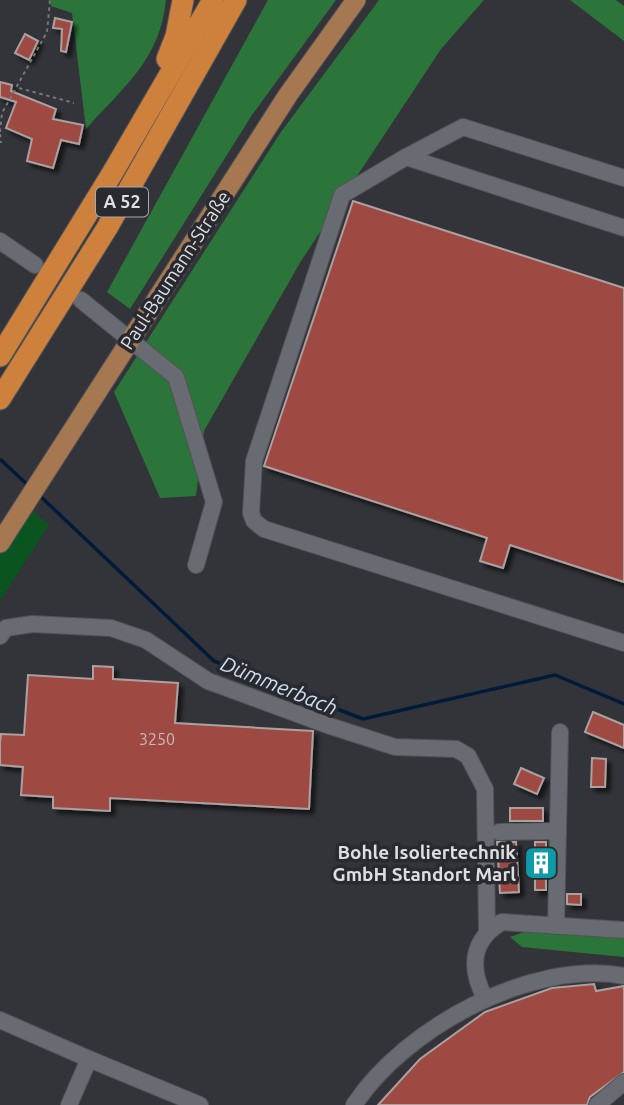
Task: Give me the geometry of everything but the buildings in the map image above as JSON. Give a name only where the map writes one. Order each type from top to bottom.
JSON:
[{"type":"highway","points":[[113,172],[134,121],[176,36],[183,0]]},
{"type":"highway","name":"A 52","points":[[0,356],[113,172],[213,0]]},
{"type":"highway","name":"A 52","points":[[0,399],[107,228],[236,0]]},
{"type":"main road","name":"Paul-Baumann-Straße","points":[[0,543],[288,94],[356,0]]},
{"type":"street","points":[[624,178],[463,127],[342,195],[254,461],[251,513],[254,521],[264,529],[624,643]]},
{"type":"street","points":[[406,157],[624,228]]},
{"type":"street","points":[[0,241],[35,265]]},
{"type":"street","points":[[81,300],[176,377],[213,490],[213,507],[196,565]]},
{"type":"street","points":[[0,636],[6,628],[32,624],[111,628],[146,640],[208,681],[330,726],[395,747],[456,749],[468,756],[485,789],[487,930],[475,954],[478,985],[485,999]]},
{"type":"street","points":[[556,926],[560,732]]},
{"type":"street","points":[[499,832],[558,831]]},
{"type":"street","points":[[487,930],[502,922],[624,930]]},
{"type":"street","points":[[354,1105],[402,1053],[439,1026],[485,999],[558,977],[601,972],[624,976]]},
{"type":"street","points":[[0,1020],[200,1105]]},
{"type":"street","points":[[69,1105],[89,1059]]},
{"type":"street","points":[[597,1105],[624,1083]]},
{"type":"path","points":[[1,143],[2,113],[47,32],[50,0]]},
{"type":"path","points":[[18,88],[74,103]]},
{"type":"green space","points":[[51,0],[166,0],[162,21],[148,56],[86,129],[72,13],[51,6]]},
{"type":"green space","points":[[268,0],[336,0],[252,115],[130,309],[107,292]]},
{"type":"green space","points":[[379,0],[484,0],[441,49],[301,261],[204,431],[196,496],[160,498],[114,392],[281,132]]},
{"type":"green space","points":[[570,0],[616,0],[624,6],[624,41]]},
{"type":"green space","points":[[30,509],[49,525],[0,601],[0,555]]},
{"type":"green space","points":[[527,931],[624,938],[624,957],[522,947],[510,937]]},
{"type":"waterway","name":"Dümmerbach","points":[[1,460],[30,487]]},
{"type":"waterway","name":"Dümmerbach","points":[[38,494],[214,661],[363,719],[555,675],[624,704]]},
{"type":"place","name":"Bohle Isoliertechnik GmbH Standort Marl","points":[[541,863]]}]
